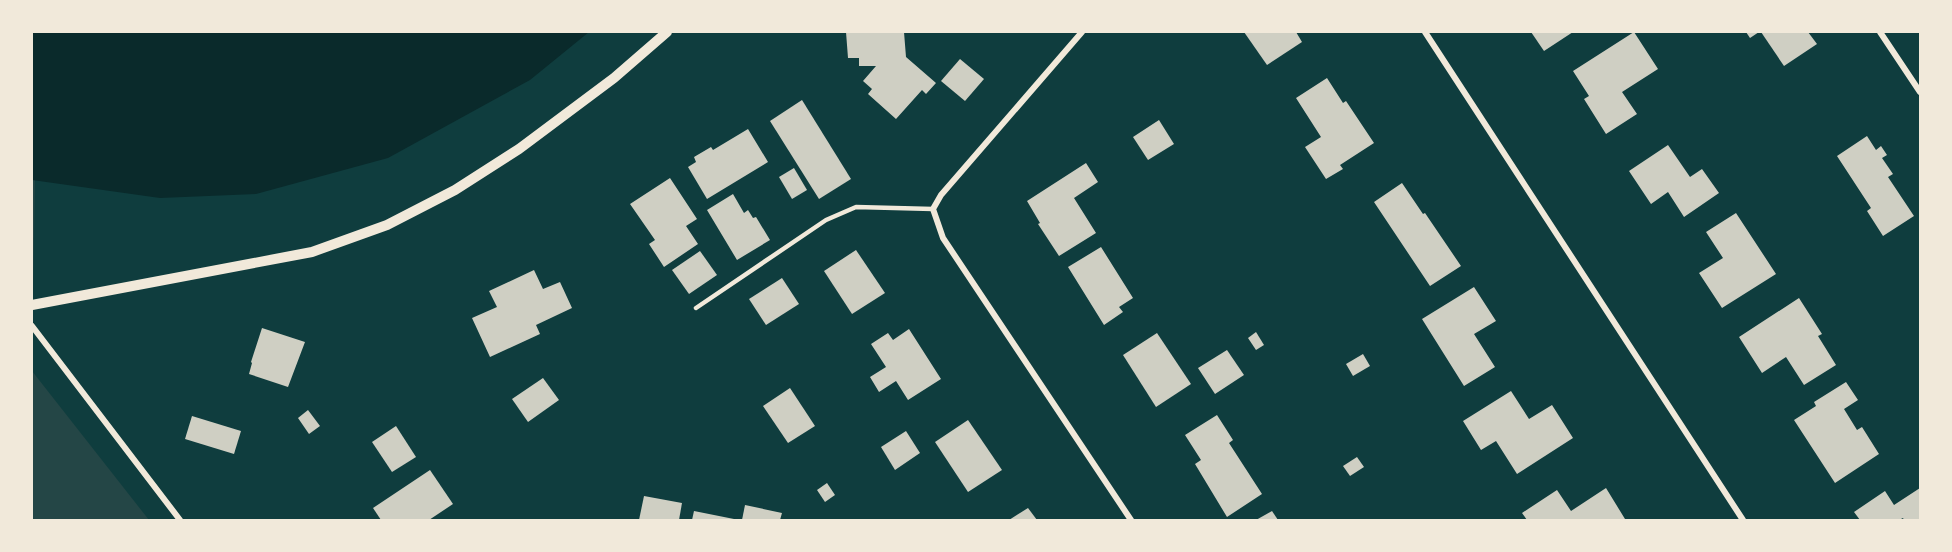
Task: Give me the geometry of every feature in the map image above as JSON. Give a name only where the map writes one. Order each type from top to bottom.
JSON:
[{"type":"street","points":[[32,305],[312,252],[387,225],[456,190],[519,149],[614,78],[667,32]]},
{"type":"street","points":[[1082,32],[941,195],[933,209],[943,238],[1131,520]]},
{"type":"street","points":[[1425,32],[1743,520]]},
{"type":"street","points":[[1880,32],[1920,92]]},
{"type":"street","points":[[32,326],[180,520]]},
{"type":"lane","points":[[696,308],[826,220],[856,207],[933,209]]},
{"type":"shaded area","points":[[32,32],[589,32],[530,80],[388,158],[256,194],[160,198],[32,180]]},
{"type":"shaded area","points":[[32,180],[35,180],[32,349]]},
{"type":"shaded area","points":[[32,371],[149,520],[32,520]]},
{"type":"building","points":[[846,32],[904,32],[906,57],[936,83],[926,94],[922,90],[896,119],[868,94],[872,89],[863,81],[876,66],[859,66],[859,58],[848,58]]},
{"type":"building","points":[[1244,32],[1296,32],[1302,42],[1267,65]]},
{"type":"building","points":[[1531,32],[1573,32],[1544,51]]},
{"type":"building","points":[[1634,32],[1658,69],[1622,92],[1637,114],[1606,134],[1584,99],[1589,96],[1573,71]]},
{"type":"building","points":[[1746,32],[1759,32],[1750,38]]},
{"type":"building","points":[[1761,32],[1808,32],[1817,44],[1784,66]]},
{"type":"building","points":[[960,59],[984,79],[965,101],[941,81]]},
{"type":"building","points":[[1327,78],[1343,103],[1346,101],[1374,143],[1340,165],[1343,169],[1326,179],[1305,147],[1321,137],[1296,98]]},
{"type":"building","points":[[802,100],[851,179],[819,199],[770,121]]},
{"type":"building","points":[[1159,120],[1174,144],[1148,160],[1133,137]]},
{"type":"building","points":[[748,129],[768,162],[707,199],[688,167],[696,162],[694,157],[711,147],[713,150]]},
{"type":"building","points":[[1867,136],[1876,150],[1881,146],[1887,155],[1882,158],[1893,174],[1888,177],[1914,216],[1883,236],[1867,211],[1871,208],[1837,156]]},
{"type":"building","points":[[1668,145],[1690,177],[1702,169],[1719,193],[1684,217],[1668,192],[1651,204],[1629,171]]},
{"type":"building","points":[[1086,163],[1098,182],[1074,198],[1096,233],[1059,256],[1038,224],[1040,223],[1027,201]]},
{"type":"building","points":[[794,168],[807,190],[792,199],[779,177]]},
{"type":"building","points":[[670,178],[697,219],[686,226],[698,244],[664,267],[649,244],[655,240],[630,204]]},
{"type":"building","points":[[1402,183],[1461,266],[1430,286],[1374,202]]},
{"type":"building","points":[[733,194],[744,213],[748,210],[753,218],[756,217],[770,240],[737,260],[707,210]]},
{"type":"building","points":[[1736,213],[1776,274],[1722,308],[1699,273],[1723,258],[1706,232]]},
{"type":"building","points":[[1101,247],[1133,298],[1119,307],[1123,312],[1104,325],[1068,267]]},
{"type":"building","points":[[856,250],[885,293],[852,314],[824,271]]},
{"type":"building","points":[[700,251],[717,275],[689,294],[672,270]]},
{"type":"building","points":[[534,270],[543,289],[560,282],[572,308],[536,325],[540,334],[490,357],[472,318],[497,307],[489,291]]},
{"type":"building","points":[[782,278],[799,304],[766,325],[749,299]]},
{"type":"building","points":[[1474,287],[1496,321],[1474,334],[1495,367],[1464,386],[1422,319]]},
{"type":"building","points":[[1799,298],[1822,334],[1818,336],[1836,365],[1804,385],[1786,357],[1762,373],[1739,337]]},
{"type":"building","points":[[262,328],[305,342],[288,387],[249,374]]},
{"type":"building","points":[[909,329],[941,379],[908,400],[896,381],[879,392],[870,377],[886,367],[871,344],[888,333],[893,340]]},
{"type":"building","points":[[1256,332],[1264,345],[1256,350],[1248,338]]},
{"type":"building","points":[[1157,333],[1191,384],[1156,407],[1123,355]]},
{"type":"building","points":[[1227,350],[1244,375],[1215,394],[1198,368]]},
{"type":"building","points":[[1363,354],[1370,366],[1353,376],[1346,364]]},
{"type":"building","points":[[543,378],[559,400],[528,422],[512,399]]},
{"type":"building","points":[[1846,382],[1858,400],[1844,409],[1857,430],[1862,427],[1879,454],[1835,483],[1794,420],[1816,406],[1814,402]]},
{"type":"building","points":[[790,388],[815,426],[788,443],[763,406]]},
{"type":"building","points":[[1511,391],[1529,419],[1552,405],[1573,438],[1517,474],[1496,441],[1481,450],[1463,421]]},
{"type":"building","points":[[308,410],[320,426],[309,434],[298,418]]},
{"type":"building","points":[[1217,415],[1233,440],[1229,443],[1262,494],[1227,517],[1195,464],[1201,460],[1185,435]]},
{"type":"building","points":[[192,416],[241,431],[234,454],[185,439]]},
{"type":"building","points":[[968,420],[1002,470],[968,492],[935,442]]},
{"type":"building","points":[[396,426],[416,457],[392,472],[372,442]]},
{"type":"building","points":[[906,431],[920,453],[895,470],[881,447]]},
{"type":"building","points":[[1357,457],[1364,467],[1350,476],[1343,466]]},
{"type":"building","points":[[430,470],[453,504],[429,520],[381,520],[373,508]]},
{"type":"building","points":[[827,483],[835,495],[825,502],[817,490]]},
{"type":"building","points":[[1606,488],[1625,519],[1527,520],[1522,513],[1557,490],[1571,511]]},
{"type":"building","points":[[1920,488],[1920,520],[1904,520],[1903,518],[1899,520],[1860,520],[1854,512],[1885,491],[1894,505]]},
{"type":"building","points":[[644,496],[682,503],[679,520],[639,520]]},
{"type":"building","points":[[745,505],[782,513],[780,520],[742,520]]},
{"type":"building","points":[[1028,508],[1037,520],[1009,520]]},
{"type":"building","points":[[694,511],[734,519],[734,520],[692,520]]},
{"type":"building","points":[[1272,511],[1278,520],[1256,520]]}]
